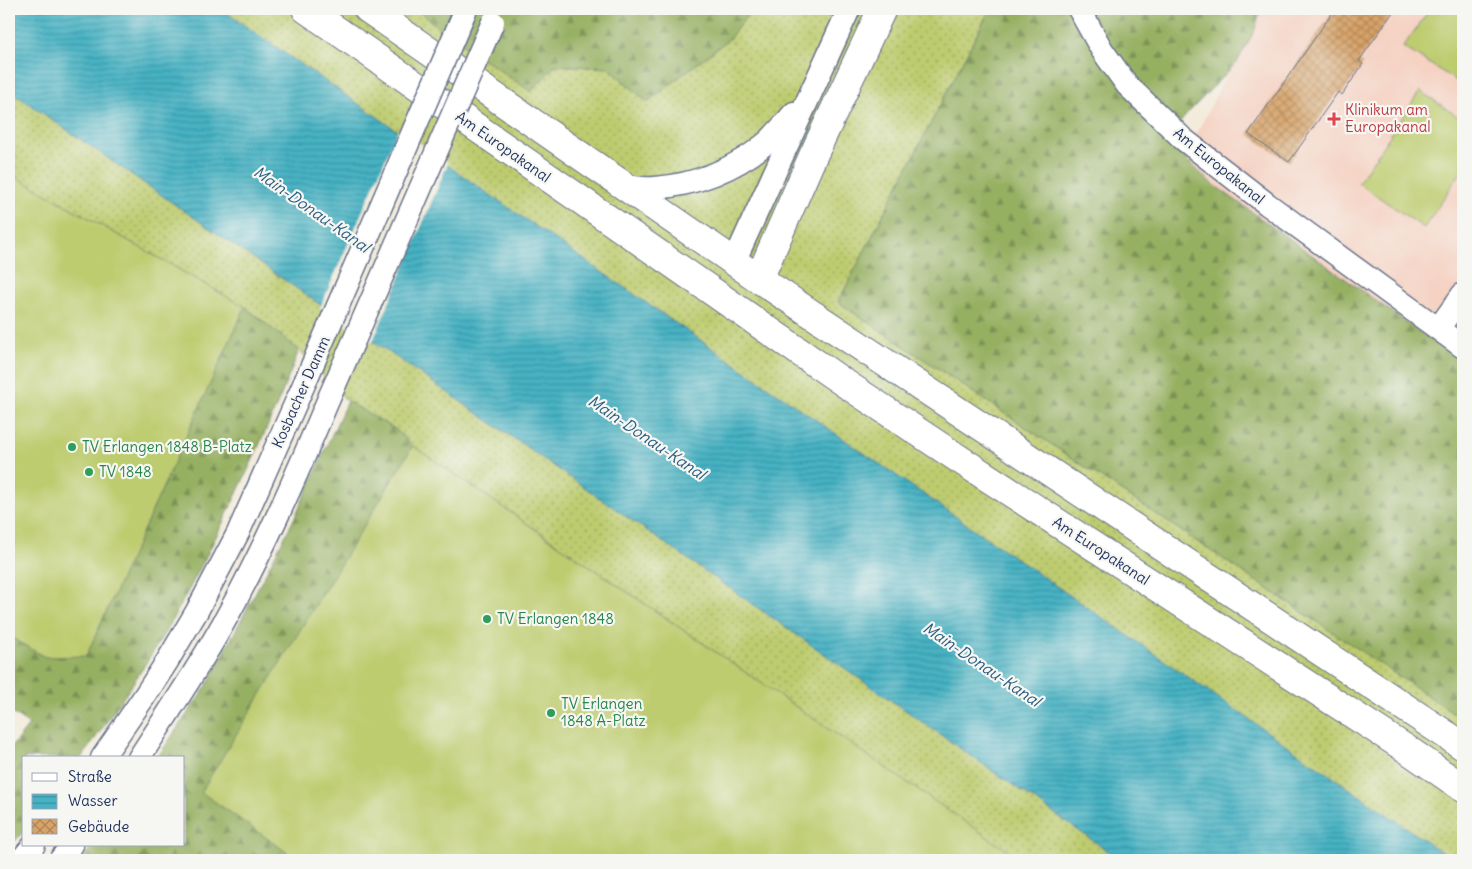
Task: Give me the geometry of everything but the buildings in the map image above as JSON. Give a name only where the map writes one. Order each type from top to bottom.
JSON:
[{"type":"main road","name":"Am Europakanal","points":[[306,9],[837,378],[1408,750],[1463,788]]},
{"type":"main road","points":[[368,9],[625,186],[743,274],[1417,714],[1463,746]]},
{"type":"main road","points":[[742,311],[743,274],[816,149],[882,9]]},
{"type":"main road","points":[[702,283],[743,274]]},
{"type":"street","name":"Kosbacher Damm","points":[[103,756],[168,660],[238,533],[306,382],[466,9]]},
{"type":"street","points":[[743,274],[806,102],[849,9]]},
{"type":"street","name":"Am Europakanal","points":[[1079,9],[1102,50],[1127,85],[1183,139],[1267,204],[1463,347]]},
{"type":"street","name":"Kosbacher Damm","points":[[140,756],[225,621],[277,516],[496,15]]},
{"type":"street","points":[[625,186],[669,187],[716,174],[739,162],[766,144],[806,102]]},
{"type":"street","points":[[1438,329],[1463,294]]},
{"type":"street","points":[[21,860],[33,846]]},
{"type":"street","points":[[60,860],[71,846]]},
{"type":"shaded area","name":"Klinikum am Europakanal","points":[[1260,9],[1463,9],[1463,441],[1148,229]]},
{"type":"green space","points":[[221,9],[417,9],[440,29],[531,91],[555,65],[609,68],[647,102],[729,39],[752,9],[990,9],[838,302],[1463,719],[1463,860],[1453,860]]},
{"type":"green space","points":[[417,9],[752,9],[729,39],[647,102],[609,68],[555,65],[531,92],[440,29]]},
{"type":"green space","points":[[990,9],[1261,9],[1254,32],[1237,62],[1182,120],[1169,143],[1210,182],[1463,363],[1463,719],[838,302]]},
{"type":"green space","points":[[1430,9],[1463,9],[1463,85],[1403,47]]},
{"type":"green space","points":[[9,90],[1121,860],[1021,860],[413,446],[395,429],[347,401],[299,350],[245,307],[9,173]]},
{"type":"green space","points":[[1420,91],[1463,120],[1463,169],[1424,228],[1358,183]]},
{"type":"green space","name":"TV Erlangen 1848 B-Platz","points":[[9,173],[245,307],[86,656],[45,657],[9,636]]},
{"type":"green space","points":[[245,307],[299,350],[266,431],[221,527],[177,611],[140,673],[82,756],[22,756],[22,833],[9,848],[9,750],[29,725],[9,711],[9,636],[45,657],[86,656]]},
{"type":"green space","points":[[347,401],[395,429],[413,446],[201,792],[298,860],[182,860],[177,857],[170,860],[80,860],[92,846],[185,846],[185,756],[158,756],[207,685],[294,519]]},
{"type":"green space","name":"TV Erlangen 1848","points":[[413,446],[1021,860],[298,860],[201,792]]},
{"type":"water","name":"Main-Donau-Kanal","points":[[9,9],[221,9],[1453,860],[1121,860],[9,90]]},
{"type":"pier","points":[[399,128],[448,163],[372,343],[320,308]]},
{"type":"place","name":"Klinikum am Europakanal","points":[[1334,119]]},
{"type":"place","name":"TV Erlangen 1848 B-Platz","points":[[72,447]]},
{"type":"place","name":"TV 1848","points":[[89,472]]},
{"type":"place","name":"TV Erlangen 1848","points":[[487,619]]},
{"type":"place","name":"TV Erlangen 1848 A-Platz","points":[[551,713]]}]
